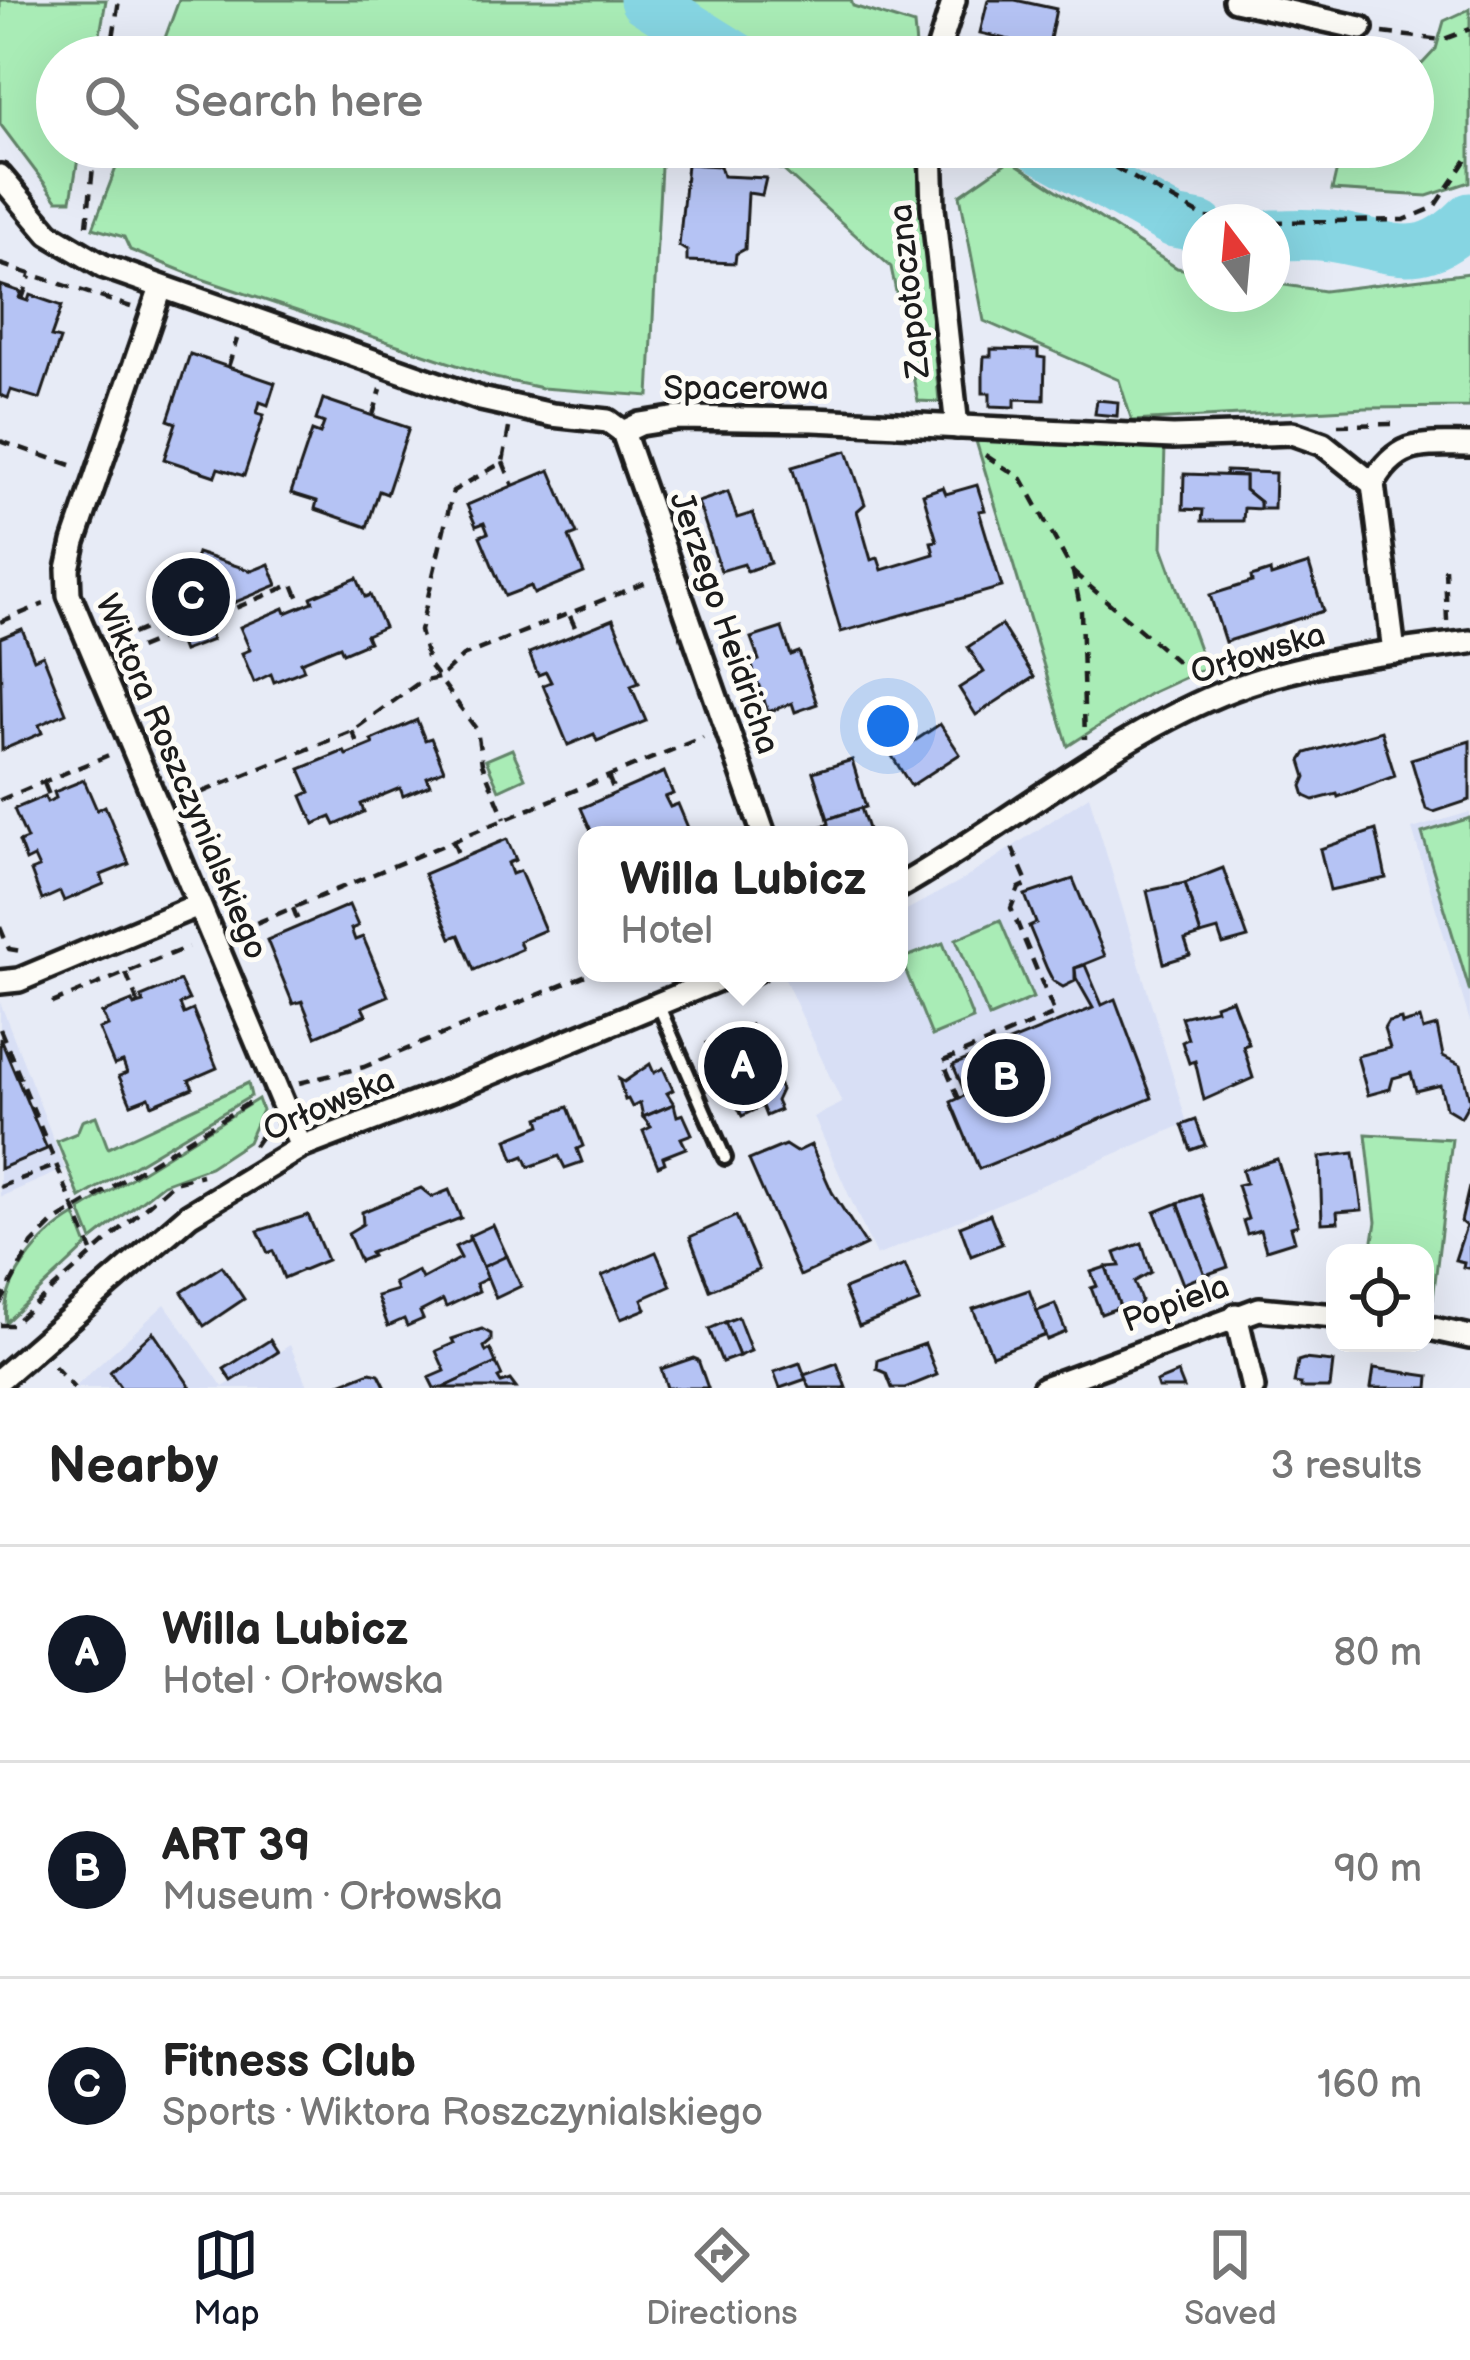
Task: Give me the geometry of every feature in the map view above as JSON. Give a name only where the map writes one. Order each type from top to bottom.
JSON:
[{"type":"street","points":[[943,36],[954,0]]},
{"type":"street","points":[[1235,0],[1361,28]]},
{"type":"street","name":"Zapotoczna","points":[[932,168],[933,208],[965,428]]},
{"type":"street","name":"Spacerowa","points":[[1,178],[49,234],[77,254],[161,288],[482,398],[536,412],[608,421],[623,432],[678,418],[1173,436],[1292,433],[1322,444],[1373,484]]},
{"type":"street","name":"Wiktora Roszczynialskiego","points":[[161,288],[74,542],[68,569],[70,595],[301,1147]]},
{"type":"street","name":"Jerzego Heidricha","points":[[623,432],[761,826]]},
{"type":"street","points":[[1394,652],[1373,484],[1390,459],[1412,447],[1470,445]]},
{"type":"street","name":"Orłowska","points":[[908,881],[1150,730],[1220,694],[1300,668],[1460,643]]},
{"type":"street","points":[[0,982],[19,980],[199,905]]},
{"type":"street","name":"Orłowska","points":[[0,1379],[188,1215],[301,1147],[658,1004],[736,982]]},
{"type":"street","name":"Popiela","points":[[1043,1388],[1236,1315],[1276,1308],[1326,1315]]},
{"type":"street","points":[[1236,1315],[1253,1388]]},
{"type":"street","points":[[1434,1330],[1470,1337]]},
{"type":"lane","points":[[658,1004],[725,1158]]},
{"type":"path","points":[[113,36],[119,0]]},
{"type":"path","points":[[1361,28],[1399,36]]},
{"type":"path","points":[[1434,40],[1470,29]]},
{"type":"path","points":[[1290,222],[1404,220],[1435,207],[1470,155]]},
{"type":"path","points":[[77,254],[86,236],[93,168]]},
{"type":"path","points":[[1116,168],[1182,205]]},
{"type":"path","points":[[0,264],[131,307]]},
{"type":"path","points":[[22,299],[30,273]]},
{"type":"path","points":[[228,368],[239,333]]},
{"type":"path","points":[[373,416],[383,383]]},
{"type":"path","points":[[1292,433],[1327,426],[1402,424]]},
{"type":"path","points":[[965,428],[990,462],[1022,479],[1073,572],[1082,611],[1085,752]]},
{"type":"path","points":[[508,432],[503,462],[514,486]]},
{"type":"path","points":[[0,441],[71,465]]},
{"type":"path","points":[[503,462],[453,491],[420,631],[428,665],[477,730],[482,764],[505,819]]},
{"type":"path","points":[[1445,568],[1460,643]]},
{"type":"path","points":[[1073,572],[1204,683]]},
{"type":"path","points":[[176,802],[352,731],[420,682],[439,678],[464,656],[656,579]]},
{"type":"path","points":[[188,628],[293,584],[302,606]]},
{"type":"path","points":[[0,622],[36,607]]},
{"type":"path","points":[[122,639],[176,616]]},
{"type":"path","points":[[570,616],[578,634]]},
{"type":"path","points":[[352,731],[360,749]]},
{"type":"path","points":[[244,928],[702,737]]},
{"type":"path","points":[[0,800],[104,757]]},
{"type":"path","points":[[608,776],[615,793]]},
{"type":"path","points":[[44,782],[51,800]]},
{"type":"path","points":[[453,841],[460,859]]},
{"type":"path","points":[[1010,844],[1033,892]]},
{"type":"path","points":[[958,1099],[943,1061],[1055,1014],[1011,908],[1019,888],[1028,884]]},
{"type":"path","points":[[293,908],[301,926]]},
{"type":"path","points":[[52,1003],[198,942]]},
{"type":"path","points":[[126,973],[139,1005]]},
{"type":"path","points":[[290,1085],[364,1067],[578,978]]},
{"type":"path","points":[[0,1029],[92,1251]]},
{"type":"path","points":[[0,1304],[32,1244],[53,1223],[262,1096]]},
{"type":"path","points":[[0,1187],[57,1165]]},
{"type":"path","points":[[43,1377],[54,1366],[74,1388]]},
{"type":"shaded area","points":[[1089,796],[1187,1123],[876,1256],[814,1117],[842,1103],[786,982],[908,982],[908,909],[964,879]]},
{"type":"shaded area","points":[[1470,812],[1470,1022],[1412,829]]},
{"type":"shaded area","points":[[0,1002],[65,1169],[0,1197]]},
{"type":"shaded area","points":[[165,1304],[223,1387],[290,1345],[308,1388],[74,1388]]},
{"type":"green space","points":[[0,0],[106,0],[100,36],[36,36],[36,168],[76,168],[71,200],[57,200],[0,124]]},
{"type":"green space","points":[[179,0],[851,0],[853,6],[914,25],[915,36],[166,36]]},
{"type":"green space","points":[[1470,9],[1470,182],[1427,196],[1332,190],[1337,168],[1434,168],[1434,51],[1444,21]]},
{"type":"green space","points":[[116,168],[661,168],[649,396],[542,388],[495,378],[202,279],[130,250],[124,237],[93,228]]},
{"type":"green space","points":[[777,168],[919,168],[939,402],[918,401],[891,267]]},
{"type":"green space","points":[[999,168],[1022,168],[1182,269],[1182,312],[1290,312],[1290,286],[1324,291],[1470,273],[1470,407],[1132,421],[1119,380],[984,321],[960,195]]},
{"type":"green space","points":[[976,441],[1165,446],[1162,547],[1206,668],[1149,694],[1068,746]]},
{"type":"green space","points":[[512,749],[525,778],[499,790],[486,760]]},
{"type":"green space","points":[[1470,818],[1470,992],[1422,833]]},
{"type":"green space","points":[[1000,920],[1033,998],[989,1017],[956,939]]},
{"type":"green space","points":[[943,943],[973,1019],[932,1036],[908,976],[908,956]]},
{"type":"green space","points":[[248,1083],[251,1096],[80,1198],[57,1141],[77,1133],[82,1121],[96,1116],[108,1148]]},
{"type":"green space","points":[[258,1099],[262,1110],[248,1142],[210,1167],[163,1184],[92,1240],[80,1210]]},
{"type":"green space","points":[[1366,1134],[1452,1139],[1434,1291],[1434,1244],[1372,1244],[1376,1222]]},
{"type":"green space","points":[[75,1215],[87,1246],[6,1322],[16,1275],[37,1246]]},
{"type":"building","points":[[988,0],[1056,9],[1051,36],[980,33]]},
{"type":"building","points":[[687,168],[721,168],[723,176],[766,178],[762,195],[748,193],[745,249],[736,254],[735,263],[687,261],[687,251],[679,246]]},
{"type":"building","points":[[0,285],[21,292],[19,298],[28,301],[30,295],[62,306],[51,337],[60,339],[40,399],[11,390],[8,398],[0,395]]},
{"type":"building","points":[[991,349],[1038,350],[1038,357],[1045,358],[1044,400],[1015,399],[1015,407],[990,406],[990,393],[983,393],[983,374],[984,356],[991,356]]},
{"type":"building","points":[[190,354],[275,383],[268,405],[260,402],[257,413],[264,415],[244,476],[218,468],[215,476],[164,459],[176,423],[168,420]]},
{"type":"building","points":[[323,399],[409,428],[387,494],[379,491],[367,527],[315,509],[317,501],[291,493],[312,431],[320,434],[324,423],[316,420]]},
{"type":"building","points":[[1097,400],[1118,402],[1117,416],[1095,414]]},
{"type":"building","points":[[847,451],[865,504],[857,511],[871,560],[878,558],[882,570],[934,554],[931,542],[937,541],[923,494],[943,487],[946,494],[977,485],[985,510],[979,511],[1002,587],[841,632],[792,467]]},
{"type":"building","points":[[550,470],[577,534],[569,537],[584,573],[534,594],[531,586],[505,596],[480,536],[488,533],[484,523],[476,526],[467,505]]},
{"type":"building","points":[[1226,471],[1275,473],[1274,509],[1260,509],[1260,502],[1245,490],[1245,476],[1225,476]]},
{"type":"building","points":[[1184,474],[1245,476],[1245,490],[1260,502],[1260,509],[1244,508],[1243,521],[1202,521],[1203,510],[1183,509]]},
{"type":"building","points":[[728,492],[737,518],[753,513],[770,563],[747,571],[744,564],[721,571],[698,502]]},
{"type":"building","points":[[197,553],[252,571],[269,564],[277,585],[223,607],[226,614],[217,618],[220,624],[208,629],[212,640],[183,651],[172,623],[180,620],[165,583],[191,572]]},
{"type":"building","points":[[1309,564],[1323,611],[1225,642],[1210,595],[1270,571],[1271,576]]},
{"type":"building","points":[[357,578],[384,627],[366,635],[369,642],[343,653],[340,646],[301,662],[304,670],[274,682],[271,674],[254,682],[242,653],[250,650],[240,627],[284,608],[286,613],[313,602],[311,597]]},
{"type":"building","points":[[613,619],[639,683],[631,686],[646,721],[597,741],[594,734],[568,745],[543,685],[551,682],[546,672],[538,675],[529,653]]},
{"type":"building","points":[[1001,625],[1034,677],[976,715],[959,688],[984,672],[968,647]]},
{"type":"building","points":[[782,628],[791,655],[799,652],[817,704],[795,712],[792,703],[768,712],[751,663],[759,660],[751,638]]},
{"type":"building","points":[[22,629],[34,659],[43,655],[66,713],[39,725],[42,733],[2,750],[0,638]]},
{"type":"building","points":[[417,720],[425,740],[431,738],[444,770],[427,777],[430,785],[403,796],[400,788],[361,804],[364,812],[335,825],[331,817],[314,824],[302,796],[310,792],[300,769],[373,744],[371,740]]},
{"type":"building","points":[[940,724],[960,754],[911,786],[892,756]]},
{"type":"building","points":[[1381,731],[1395,776],[1338,797],[1314,800],[1305,796],[1301,761],[1306,753]]},
{"type":"building","points":[[1470,741],[1470,800],[1434,812],[1426,809],[1411,759]]},
{"type":"building","points":[[852,760],[866,807],[828,819],[813,772]]},
{"type":"building","points":[[664,772],[673,794],[665,797],[670,807],[678,804],[687,826],[589,826],[581,808]]},
{"type":"building","points":[[84,780],[97,810],[105,806],[129,864],[101,875],[104,884],[64,901],[60,892],[42,900],[31,871],[39,868],[34,857],[26,861],[19,842],[27,839],[14,809],[45,796],[47,802],[56,798],[54,792]]},
{"type":"building","points":[[861,808],[867,826],[822,826],[829,824],[828,819]]},
{"type":"building","points":[[1376,830],[1386,878],[1330,890],[1320,849]]},
{"type":"building","points":[[507,839],[516,860],[508,863],[512,874],[520,871],[545,930],[519,941],[522,949],[474,970],[459,935],[451,938],[424,874]]},
{"type":"building","points":[[1223,868],[1248,938],[1223,945],[1218,930],[1201,935],[1185,883]]},
{"type":"building","points":[[1073,879],[1105,956],[1075,968],[1075,981],[1063,987],[1053,981],[1029,926],[1036,923],[1025,895]]},
{"type":"building","points":[[1185,883],[1201,935],[1185,940],[1190,955],[1164,963],[1147,891]]},
{"type":"building","points":[[349,905],[358,926],[351,929],[355,940],[363,937],[388,996],[362,1007],[366,1015],[316,1036],[302,1001],[293,1004],[267,940]]},
{"type":"building","points":[[1085,965],[1102,1005],[1115,999],[1152,1098],[979,1169],[951,1102],[966,1095],[953,1065],[1093,1008],[1076,978],[1075,968]]},
{"type":"building","points":[[180,981],[189,1000],[180,1004],[184,1014],[193,1010],[217,1068],[189,1080],[193,1088],[152,1105],[149,1097],[131,1104],[119,1076],[127,1073],[123,1062],[114,1065],[99,1029],[108,1026],[102,1013],[132,1001],[134,1006],[144,1003],[141,997]]},
{"type":"building","points":[[1232,999],[1249,1044],[1243,1046],[1253,1078],[1204,1100],[1195,1061],[1189,1063],[1182,1042],[1188,1039],[1181,1017],[1216,1009],[1215,1005]]},
{"type":"building","points":[[1401,1019],[1402,1024],[1420,1019],[1423,1030],[1437,1026],[1443,1056],[1461,1065],[1470,1101],[1461,1117],[1446,1108],[1440,1085],[1416,1091],[1411,1073],[1393,1078],[1390,1089],[1368,1095],[1357,1056],[1390,1048],[1384,1029],[1388,1022]]},
{"type":"building","points":[[751,1025],[781,1090],[776,1101],[780,1110],[766,1116],[762,1106],[742,1116],[706,1043]]},
{"type":"building","points":[[0,1038],[47,1149],[0,1169]]},
{"type":"building","points":[[650,1064],[654,1073],[663,1068],[674,1104],[643,1117],[640,1103],[632,1107],[625,1100],[619,1079],[624,1082]]},
{"type":"building","points":[[674,1104],[677,1116],[683,1114],[692,1134],[681,1138],[686,1148],[663,1157],[665,1163],[658,1166],[643,1131],[651,1127],[643,1117]]},
{"type":"building","points":[[568,1107],[583,1146],[577,1149],[582,1162],[565,1168],[559,1156],[529,1167],[524,1156],[514,1160],[507,1139],[541,1125],[539,1118]]},
{"type":"building","points":[[1196,1120],[1205,1145],[1191,1150],[1182,1125]]},
{"type":"building","points":[[785,1145],[796,1152],[811,1145],[832,1192],[866,1245],[800,1276],[749,1160]]},
{"type":"building","points":[[1354,1153],[1362,1210],[1337,1212],[1338,1222],[1322,1223],[1320,1157]]},
{"type":"building","points":[[1277,1159],[1298,1225],[1291,1227],[1295,1241],[1266,1250],[1260,1230],[1247,1234],[1243,1221],[1248,1219],[1237,1185],[1246,1183],[1242,1170]]},
{"type":"building","points":[[1469,1187],[1467,1268],[1455,1260],[1466,1226],[1461,1222]]},
{"type":"building","points":[[421,1188],[432,1197],[449,1190],[461,1218],[360,1261],[348,1233],[363,1224],[362,1212]]},
{"type":"building","points":[[1201,1195],[1228,1267],[1205,1275],[1178,1203]]},
{"type":"building","points":[[1178,1203],[1205,1275],[1183,1284],[1155,1212]]},
{"type":"building","points":[[990,1214],[1002,1244],[971,1256],[960,1226]]},
{"type":"building","points":[[308,1215],[327,1260],[284,1278],[258,1231]]},
{"type":"building","points":[[736,1216],[759,1270],[710,1290],[690,1237]]},
{"type":"building","points":[[493,1225],[507,1256],[483,1267],[469,1236]]},
{"type":"building","points":[[469,1236],[488,1278],[476,1284],[479,1291],[446,1307],[443,1300],[420,1312],[423,1319],[407,1326],[404,1319],[388,1326],[377,1296],[397,1290],[394,1283],[418,1271],[422,1279],[461,1258],[455,1247]]},
{"type":"building","points":[[1142,1243],[1151,1272],[1134,1282],[1141,1300],[1137,1312],[1122,1313],[1106,1267],[1120,1266],[1115,1253]]},
{"type":"building","points":[[656,1252],[671,1286],[642,1299],[646,1309],[621,1319],[602,1276]]},
{"type":"building","points":[[507,1256],[521,1286],[496,1298],[483,1267]]},
{"type":"building","points":[[905,1265],[920,1302],[859,1326],[844,1289]]},
{"type":"building","points":[[222,1266],[244,1299],[204,1326],[182,1292]]},
{"type":"building","points":[[1106,1267],[1120,1307],[1101,1314],[1091,1288],[1097,1286],[1091,1272]]},
{"type":"building","points":[[1029,1290],[1046,1335],[992,1355],[973,1309]]},
{"type":"building","points":[[1055,1304],[1066,1332],[1047,1340],[1037,1311]]},
{"type":"building","points":[[738,1317],[751,1351],[739,1356],[725,1322]]},
{"type":"building","points":[[725,1322],[739,1356],[722,1362],[709,1329]]},
{"type":"building","points":[[482,1329],[491,1334],[484,1347],[496,1363],[434,1388],[429,1378],[445,1371],[436,1351],[454,1343],[452,1339]]},
{"type":"building","points":[[153,1332],[191,1388],[121,1388],[110,1372]]},
{"type":"building","points":[[270,1340],[278,1352],[232,1381],[224,1369]]},
{"type":"building","points":[[925,1344],[937,1375],[905,1388],[892,1388],[886,1373],[877,1369],[878,1360]]},
{"type":"building","points":[[693,1358],[708,1388],[667,1388],[661,1369]]},
{"type":"building","points":[[1298,1361],[1333,1362],[1330,1388],[1301,1388],[1294,1383]]},
{"type":"building","points":[[496,1363],[501,1383],[510,1380],[516,1388],[443,1388]]},
{"type":"building","points":[[800,1363],[806,1379],[780,1388],[774,1372]]},
{"type":"building","points":[[837,1363],[846,1388],[810,1388],[804,1375]]},
{"type":"building","points":[[1374,1368],[1429,1376],[1428,1388],[1371,1388]]},
{"type":"building","points":[[370,1372],[379,1374],[386,1388],[330,1388]]},
{"type":"building","points":[[1178,1373],[1184,1388],[1158,1388],[1156,1382]]},
{"type":"waterway","points":[[645,0],[702,36]]},
{"type":"waterway","points":[[1078,168],[1182,224]]},
{"type":"waterway","points":[[1290,235],[1419,249],[1452,234],[1470,218]]},
{"type":"place","name":"Fitness Club","points":[[191,597]]},
{"type":"place","name":"Willa Lubicz","points":[[743,1066]]},
{"type":"place","name":"ART 39","points":[[1006,1078]]}]
